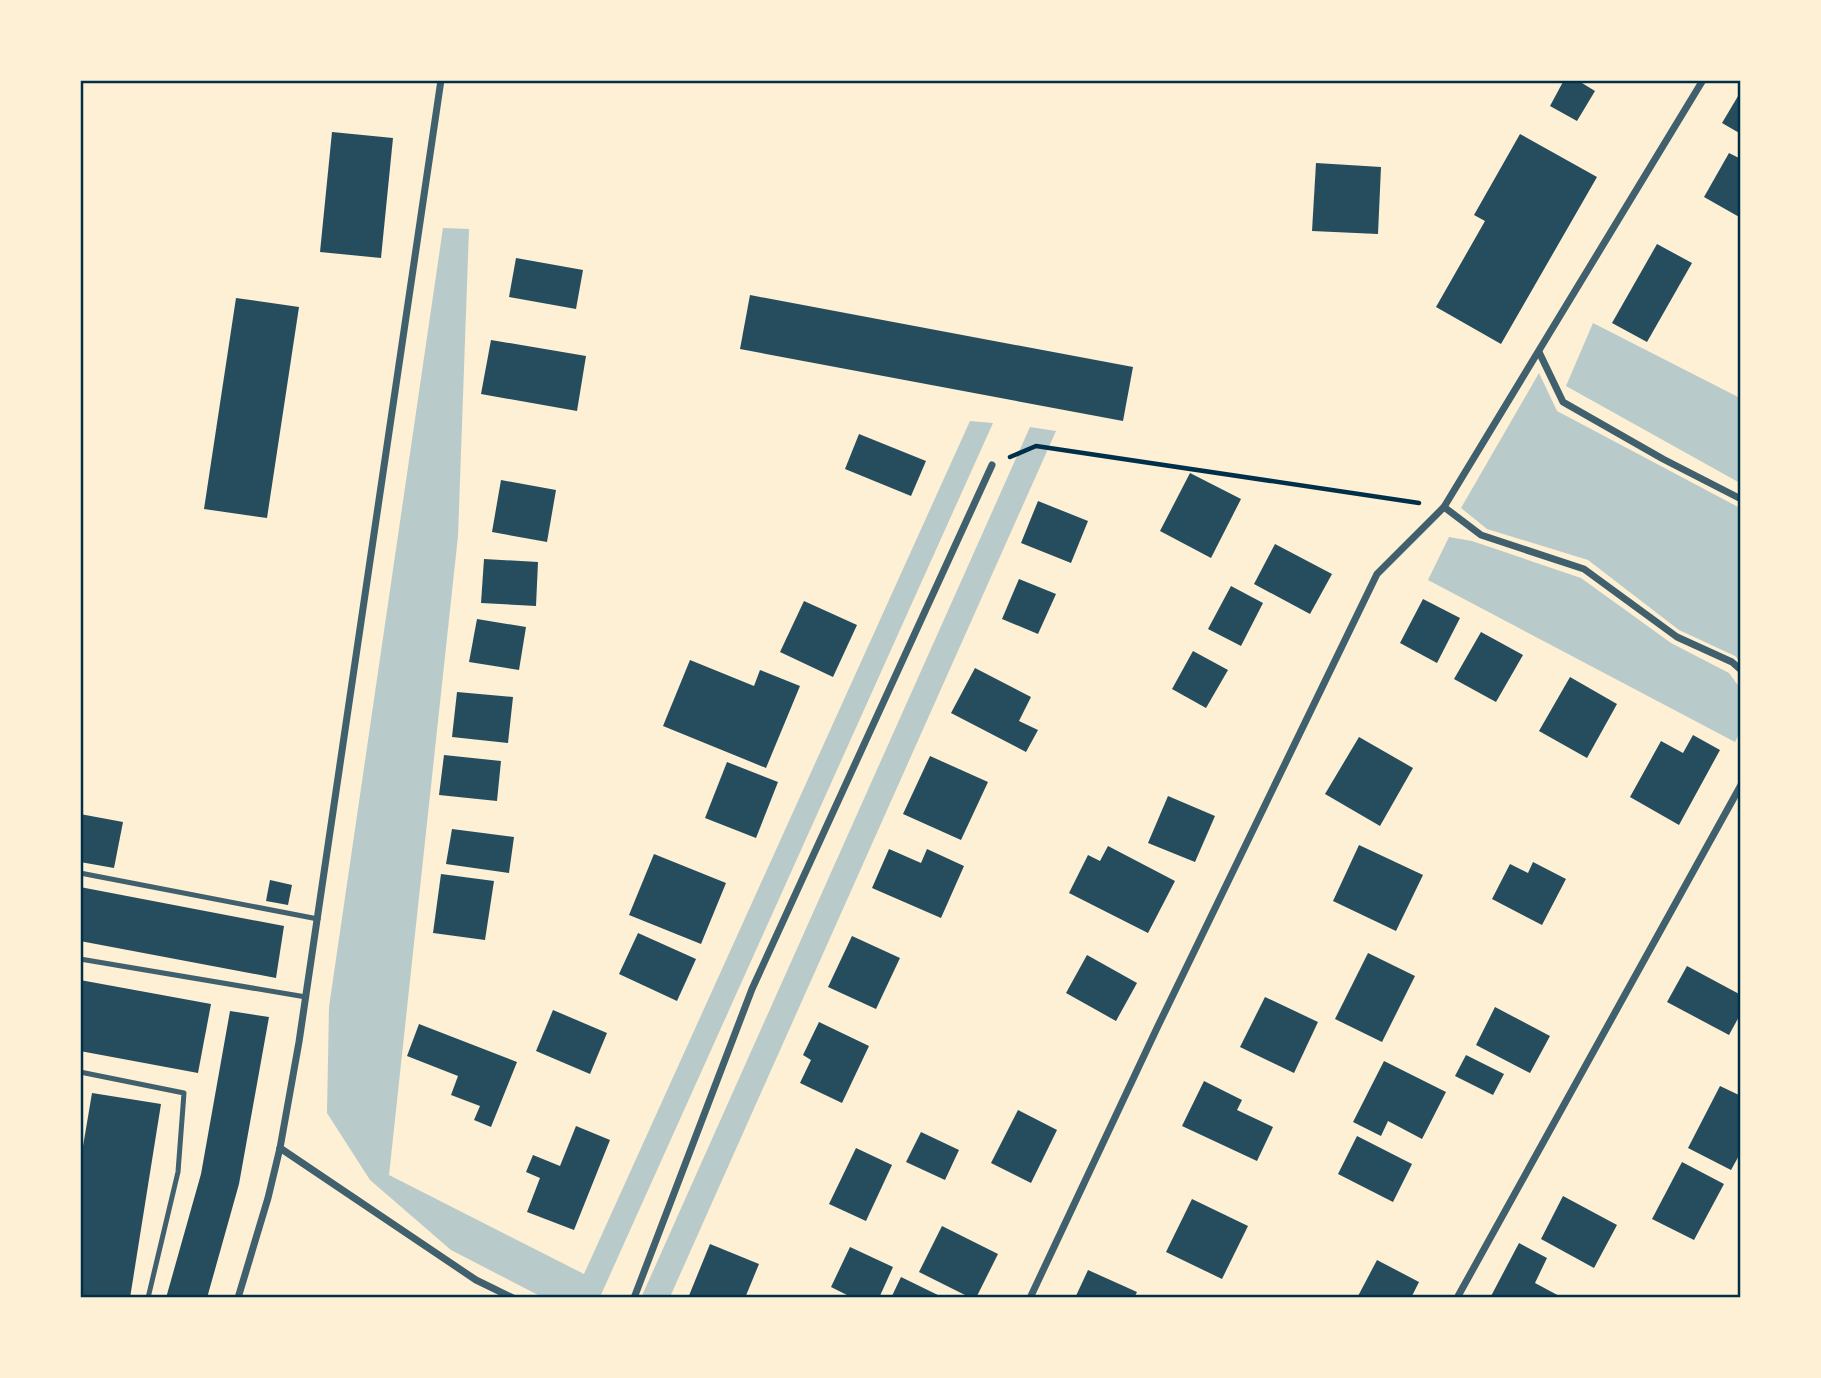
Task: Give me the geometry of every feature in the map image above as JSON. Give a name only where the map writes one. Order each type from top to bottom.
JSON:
[{"type":"street","points":[[238,1297],[268,1198],[280,1147],[306,997],[442,80]]},
{"type":"street","points":[[1030,1297],[1377,574],[1444,507],[1703,80]]},
{"type":"street","points":[[1539,352],[1563,402],[1663,459],[1741,499]]},
{"type":"street","points":[[634,1297],[752,989],[992,465]]},
{"type":"street","points":[[1444,507],[1481,535],[1584,569],[1677,637],[1732,662],[1741,670]]},
{"type":"street","points":[[1457,1297],[1741,785]]},
{"type":"street","points":[[280,1147],[477,1280],[513,1297]]},
{"type":"lane","points":[[80,873],[318,919]]},
{"type":"lane","points":[[80,959],[306,997]]},
{"type":"lane","points":[[80,1072],[184,1093],[178,1172],[148,1297]]},
{"type":"path","points":[[992,465],[1036,446],[1444,507]]},
{"type":"shaded area","points":[[443,228],[469,229],[458,536],[389,1175],[584,1274],[970,421],[993,423],[600,1297],[542,1297],[451,1250],[370,1180],[327,1113],[329,1007]]},
{"type":"shaded area","points":[[1593,323],[1740,398],[1740,483],[1566,386]]},
{"type":"shaded area","points":[[1539,373],[1557,411],[1740,508],[1740,661],[1735,656],[1679,630],[1588,560],[1487,529],[1461,508]]},
{"type":"shaded area","points":[[1030,427],[1056,431],[670,1297],[641,1298]]},
{"type":"shaded area","points":[[1449,537],[1472,541],[1581,578],[1671,643],[1729,673],[1740,688],[1740,732],[1735,742],[1428,580]]},
{"type":"building","points":[[1564,80],[1577,80],[1595,91],[1577,121],[1550,106]]},
{"type":"building","points":[[1741,91],[1741,134],[1722,123]]},
{"type":"building","points":[[332,132],[393,138],[381,258],[320,252]]},
{"type":"building","points":[[1520,134],[1597,177],[1501,344],[1436,307],[1485,221],[1474,215]]},
{"type":"building","points":[[1729,153],[1741,159],[1741,218],[1704,197]]},
{"type":"building","points":[[1316,163],[1381,167],[1378,234],[1312,231]]},
{"type":"building","points":[[1657,244],[1692,263],[1647,342],[1612,323]]},
{"type":"building","points":[[516,258],[583,270],[576,309],[509,297]]},
{"type":"building","points":[[750,295],[1133,367],[1123,421],[740,349]]},
{"type":"building","points":[[236,298],[299,307],[267,518],[204,509]]},
{"type":"building","points":[[491,340],[586,356],[577,411],[481,394]]},
{"type":"building","points":[[859,434],[926,461],[911,496],[845,469]]},
{"type":"building","points":[[1190,473],[1241,499],[1211,558],[1160,531]]},
{"type":"building","points":[[501,480],[556,490],[547,542],[492,532]]},
{"type":"building","points":[[1038,501],[1088,521],[1071,563],[1021,543]]},
{"type":"building","points":[[1275,544],[1332,574],[1310,614],[1254,584]]},
{"type":"building","points":[[484,559],[538,562],[536,606],[481,603]]},
{"type":"building","points":[[1019,579],[1056,594],[1038,634],[1002,619]]},
{"type":"building","points":[[1231,586],[1263,603],[1241,646],[1208,629]]},
{"type":"building","points":[[1423,599],[1460,618],[1437,663],[1400,643]]},
{"type":"building","points":[[804,601],[857,625],[833,677],[780,652]]},
{"type":"building","points":[[477,619],[526,627],[519,670],[469,662]]},
{"type":"building","points":[[1481,632],[1523,655],[1496,702],[1454,679]]},
{"type":"building","points":[[1193,651],[1228,670],[1206,708],[1172,689]]},
{"type":"building","points":[[690,660],[754,686],[760,670],[800,686],[766,768],[663,726]]},
{"type":"building","points":[[975,668],[1031,697],[1019,721],[1038,730],[1026,752],[951,713]]},
{"type":"building","points":[[1570,677],[1617,704],[1587,758],[1539,731]]},
{"type":"building","points":[[457,692],[513,697],[508,743],[452,737]]},
{"type":"building","points":[[1693,735],[1720,750],[1679,825],[1630,797],[1661,741],[1683,753]]},
{"type":"building","points":[[1359,737],[1413,768],[1380,826],[1325,794]]},
{"type":"building","points":[[444,755],[501,761],[497,801],[439,795]]},
{"type":"building","points":[[930,756],[988,782],[961,840],[903,814]]},
{"type":"building","points":[[727,762],[778,782],[756,838],[705,818]]},
{"type":"building","points":[[1168,796],[1215,816],[1195,862],[1148,843]]},
{"type":"building","points":[[80,814],[123,822],[114,868],[80,862]]},
{"type":"building","points":[[452,829],[514,837],[509,873],[446,864]]},
{"type":"building","points":[[1359,845],[1423,875],[1396,931],[1333,901]]},
{"type":"building","points":[[1108,846],[1175,881],[1148,933],[1069,893],[1088,855],[1100,861]]},
{"type":"building","points":[[889,849],[921,863],[927,849],[964,866],[941,918],[872,888]]},
{"type":"building","points":[[654,854],[726,883],[701,944],[629,915]]},
{"type":"building","points":[[1533,862],[1566,879],[1542,925],[1492,899],[1510,864],[1528,873]]},
{"type":"building","points":[[441,874],[494,881],[485,940],[433,933]]},
{"type":"building","points":[[270,880],[292,885],[288,905],[266,901]]},
{"type":"building","points":[[80,887],[284,926],[276,978],[80,941]]},
{"type":"building","points":[[638,933],[696,959],[677,1001],[619,974]]},
{"type":"building","points":[[852,936],[900,958],[876,1009],[828,987]]},
{"type":"building","points":[[1368,953],[1415,976],[1382,1042],[1335,1019]]},
{"type":"building","points":[[1087,955],[1137,983],[1116,1021],[1066,993]]},
{"type":"building","points":[[1687,966],[1741,995],[1741,1013],[1729,1035],[1667,1002]]},
{"type":"building","points":[[80,980],[211,1004],[198,1073],[80,1051]]},
{"type":"building","points":[[1265,997],[1318,1022],[1294,1073],[1240,1047]]},
{"type":"building","points":[[1495,1007],[1550,1036],[1530,1073],[1476,1045]]},
{"type":"building","points":[[553,1010],[607,1033],[590,1074],[536,1051]]},
{"type":"building","points":[[230,1011],[269,1017],[239,1184],[207,1298],[166,1298],[201,1174]]},
{"type":"building","points":[[819,1022],[869,1046],[842,1103],[800,1083],[811,1060],[803,1055]]},
{"type":"building","points":[[419,1024],[517,1062],[491,1127],[474,1120],[480,1106],[451,1095],[458,1076],[407,1056]]},
{"type":"building","points":[[1466,1055],[1504,1074],[1493,1095],[1455,1076]]},
{"type":"building","points":[[1384,1061],[1446,1092],[1422,1139],[1388,1121],[1381,1136],[1353,1122]]},
{"type":"building","points":[[1204,1081],[1242,1100],[1237,1110],[1273,1127],[1257,1161],[1182,1126]]},
{"type":"building","points":[[1720,1086],[1741,1096],[1741,1152],[1731,1170],[1688,1148]]},
{"type":"building","points":[[92,1093],[161,1104],[130,1298],[80,1298],[80,1164]]},
{"type":"building","points":[[1018,1110],[1057,1130],[1031,1183],[991,1163]]},
{"type":"building","points":[[576,1126],[610,1140],[574,1230],[527,1212],[540,1178],[526,1172],[533,1155],[560,1166]]},
{"type":"building","points":[[921,1132],[959,1150],[945,1180],[906,1162]]},
{"type":"building","points":[[1357,1136],[1412,1164],[1393,1202],[1338,1174]]},
{"type":"building","points":[[856,1148],[892,1165],[866,1221],[829,1204]]},
{"type":"building","points":[[1682,1162],[1724,1184],[1694,1240],[1652,1219]]},
{"type":"building","points":[[1563,1196],[1617,1225],[1594,1268],[1541,1239]]},
{"type":"building","points":[[1192,1199],[1248,1226],[1222,1279],[1166,1252]]},
{"type":"building","points":[[942,1226],[998,1254],[976,1298],[919,1272]]},
{"type":"building","points":[[1519,1243],[1547,1258],[1535,1283],[1563,1298],[1490,1298]]},
{"type":"building","points":[[710,1244],[759,1264],[745,1298],[688,1298]]},
{"type":"building","points":[[850,1247],[893,1267],[879,1298],[853,1298],[831,1287]]},
{"type":"building","points":[[1377,1260],[1419,1282],[1411,1298],[1357,1298]]},
{"type":"building","points":[[1088,1270],[1137,1292],[1134,1298],[1075,1298]]},
{"type":"building","points":[[901,1277],[944,1298],[891,1298]]}]
